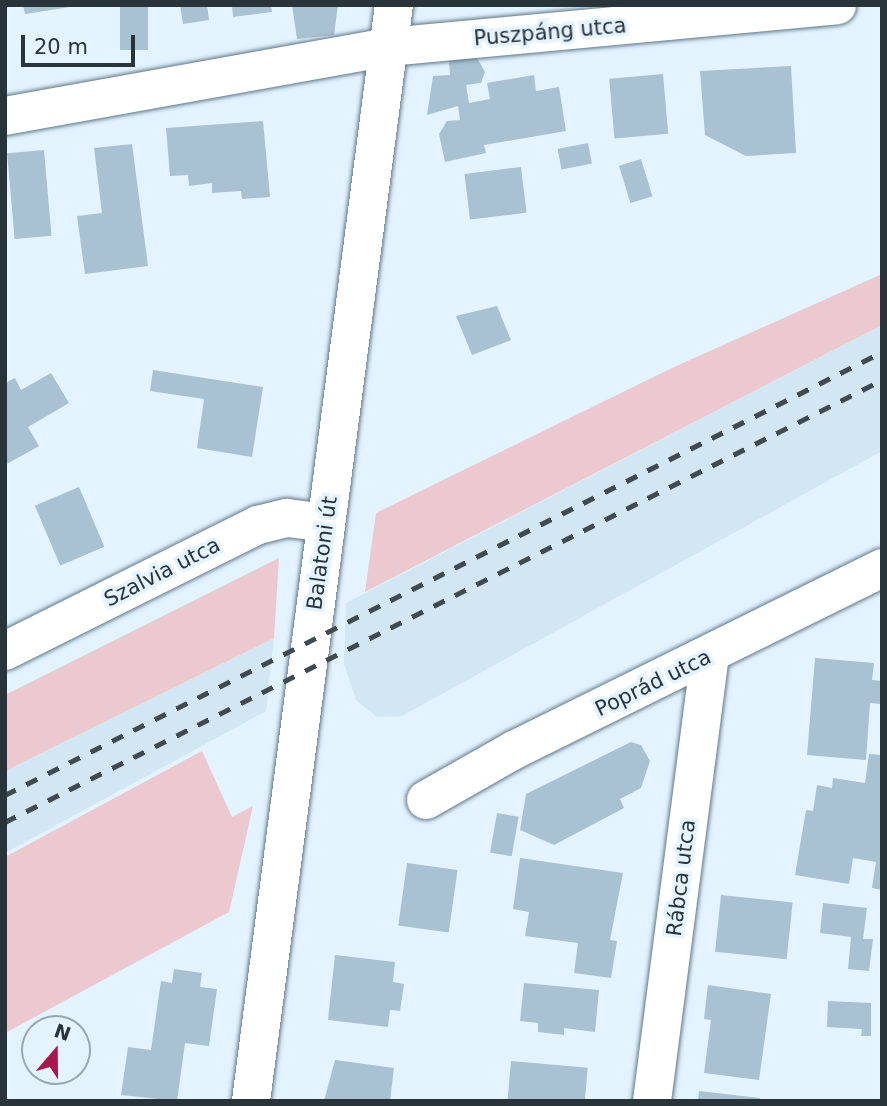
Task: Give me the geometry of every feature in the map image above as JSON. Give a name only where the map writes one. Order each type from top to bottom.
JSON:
[{"type":"street","name":"Balatoni út","points":[[251,1101],[394,5]]},
{"type":"street","name":"Puszpáng utca","points":[[5,116],[388,47],[837,5]]},
{"type":"street","name":"Szalvia utca","points":[[5,651],[258,524],[287,518],[326,523]]},
{"type":"street","name":"Poprád utca","points":[[426,800],[514,750],[710,656],[882,568]]},
{"type":"street","name":"Rábca utca","points":[[652,1101],[710,656]]},
{"type":"shaded area","points":[[882,274],[882,325],[365,592],[376,513],[672,368]]},
{"type":"shaded area","points":[[882,325],[882,451],[402,716],[377,717],[356,700],[344,664],[346,603]]},
{"type":"shaded area","points":[[279,558],[274,638],[5,771],[5,695]]},
{"type":"shaded area","points":[[274,638],[266,711],[5,853],[5,771]]},
{"type":"shaded area","points":[[202,751],[232,817],[253,806],[229,912],[38,1015],[21,1015],[21,1024],[5,1033],[5,857]]},
{"type":"building","points":[[23,5],[70,5],[70,7],[25,14]]},
{"type":"building","points":[[120,5],[148,5],[148,50],[120,50]]},
{"type":"building","points":[[180,5],[207,5],[209,20],[183,24]]},
{"type":"building","points":[[232,5],[271,5],[272,12],[233,17]]},
{"type":"building","points":[[292,5],[338,5],[334,35],[297,39]]},
{"type":"building","points":[[476,56],[485,72],[481,83],[466,85],[469,103],[490,99],[487,83],[534,75],[536,91],[559,87],[566,131],[484,145],[486,153],[445,162],[439,134],[447,121],[460,120],[458,106],[427,115],[433,76],[450,75],[449,61]]},
{"type":"building","points":[[791,66],[796,153],[746,156],[705,135],[700,71]]},
{"type":"building","points":[[663,74],[668,134],[614,138],[609,79]]},
{"type":"building","points":[[263,121],[270,197],[242,199],[241,191],[212,193],[212,183],[189,186],[188,175],[170,176],[166,128]]},
{"type":"building","points":[[588,143],[592,164],[562,170],[558,149]]},
{"type":"building","points":[[132,144],[148,266],[85,274],[77,216],[102,213],[94,148]]},
{"type":"building","points":[[44,150],[51,236],[15,239],[7,153]]},
{"type":"building","points":[[641,159],[652,196],[630,203],[619,166]]},
{"type":"building","points":[[521,167],[527,213],[470,220],[464,174]]},
{"type":"building","points":[[497,306],[511,340],[472,355],[456,316]]},
{"type":"building","points":[[153,370],[263,387],[252,457],[197,448],[204,399],[150,391]]},
{"type":"building","points":[[51,373],[69,403],[28,427],[39,446],[5,465],[5,383],[15,378],[21,390]]},
{"type":"building","points":[[79,487],[104,547],[60,566],[35,506]]},
{"type":"building","points":[[815,658],[874,663],[872,680],[882,681],[882,704],[870,703],[866,760],[807,755]]},
{"type":"building","points":[[631,742],[641,745],[650,761],[641,788],[620,799],[624,808],[554,845],[520,830],[526,794]]},
{"type":"building","points":[[869,754],[882,755],[882,890],[872,888],[876,862],[853,858],[849,884],[795,875],[806,810],[813,811],[817,785],[832,788],[833,778],[865,783]]},
{"type":"building","points":[[497,813],[519,817],[512,856],[490,852]]},
{"type":"building","points":[[520,858],[623,873],[610,940],[617,941],[611,978],[574,973],[578,943],[525,936],[529,912],[513,909]]},
{"type":"building","points":[[407,863],[458,870],[449,932],[398,925]]},
{"type":"building","points":[[721,895],[793,903],[787,959],[715,952]]},
{"type":"building","points":[[823,903],[867,908],[863,939],[873,939],[869,971],[848,969],[851,937],[820,933]]},
{"type":"building","points":[[335,955],[395,962],[393,982],[404,984],[400,1011],[390,1010],[388,1027],[328,1020]]},
{"type":"building","points":[[174,969],[202,973],[200,987],[217,989],[209,1046],[185,1043],[177,1101],[121,1095],[128,1047],[151,1050],[161,981],[172,983]]},
{"type":"building","points":[[524,983],[599,990],[595,1032],[564,1028],[564,1035],[538,1032],[538,1023],[520,1021]]},
{"type":"building","points":[[708,985],[771,994],[759,1080],[704,1073],[711,1020],[704,1019]]},
{"type":"building","points":[[828,1001],[871,1003],[871,1036],[861,1036],[862,1029],[827,1027]]},
{"type":"building","points":[[335,1060],[394,1068],[390,1101],[324,1101]]},
{"type":"building","points":[[511,1061],[588,1068],[585,1101],[508,1099]]},
{"type":"building","points":[[699,1091],[760,1098],[759,1101],[698,1101]]},
{"type":"railway","points":[[5,795],[882,352]]},
{"type":"railway","points":[[5,822],[882,380]]}]
